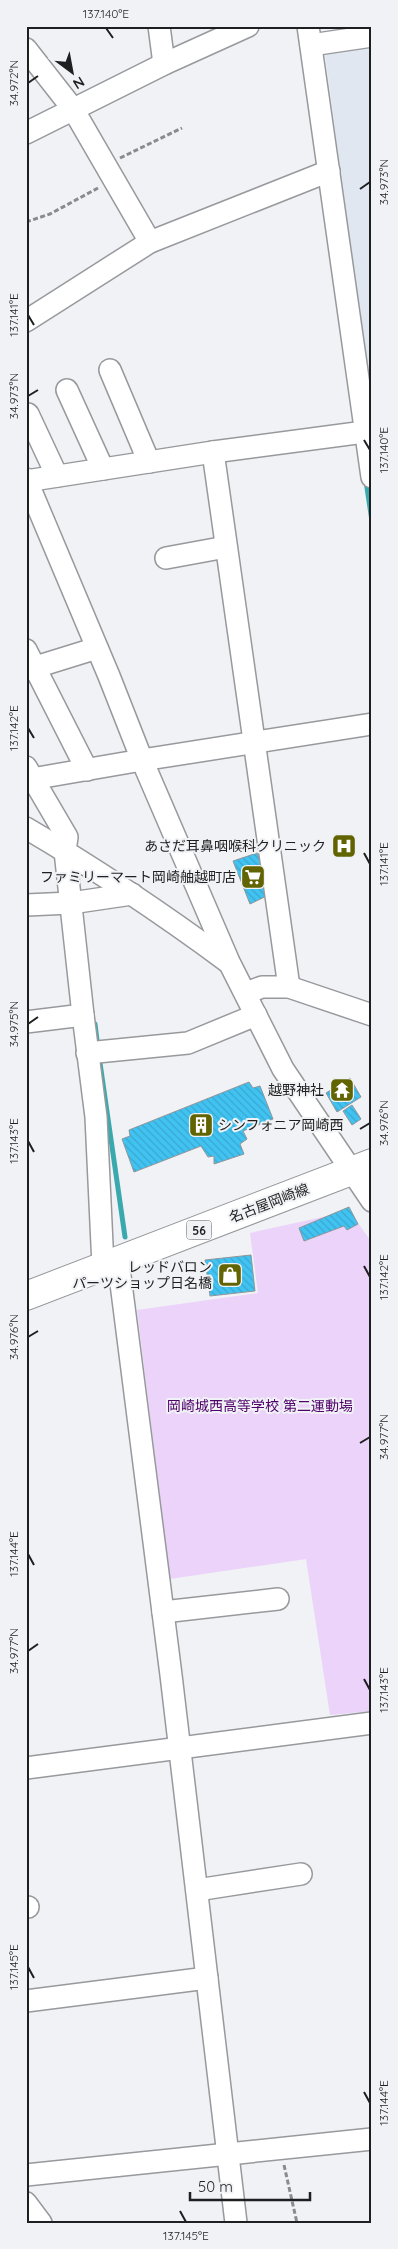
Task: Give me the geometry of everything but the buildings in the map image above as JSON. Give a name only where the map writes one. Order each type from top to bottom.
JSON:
[{"type":"main road","name":"名古屋岡崎線","points":[[26,1296],[362,1167]]},
{"type":"street","points":[[159,26],[164,64]]},
{"type":"street","points":[[26,133],[164,64],[248,26]]},
{"type":"street","points":[[372,36],[310,36],[369,431],[372,477]]},
{"type":"street","points":[[26,49],[74,109],[150,242]]},
{"type":"street","points":[[26,321],[150,242],[329,171]]},
{"type":"street","points":[[110,370],[149,462]]},
{"type":"street","points":[[66,390],[103,469]]},
{"type":"street","points":[[28,414],[57,476]]},
{"type":"street","points":[[369,431],[26,480],[228,962],[246,993],[283,1069],[362,1167],[372,1200]]},
{"type":"street","points":[[213,452],[289,987]]},
{"type":"street","points":[[166,558],[226,547]]},
{"type":"street","points":[[87,770],[29,663],[97,648]]},
{"type":"street","points":[[236,2223],[163,1612],[110,1263],[96,1117],[70,903],[65,851],[67,837],[29,776],[87,770],[372,724]]},
{"type":"street","points":[[26,828],[132,894],[228,962]]},
{"type":"street","points":[[26,906],[70,903],[132,894]]},
{"type":"street","points":[[246,993],[262,987],[289,987],[372,1015]]},
{"type":"street","points":[[26,1022],[83,1015]]},
{"type":"street","points":[[87,1053],[188,1043],[256,1015]]},
{"type":"street","points":[[163,1612],[278,1599]]},
{"type":"street","points":[[26,1768],[372,1722]]},
{"type":"street","points":[[197,1890],[301,1874]]},
{"type":"street","points":[[26,2001],[207,1978]]},
{"type":"street","points":[[26,2175],[372,2139]]},
{"type":"street","points":[[26,2203],[41,2223]]},
{"type":"path","points":[[26,222],[50,214],[110,172],[182,128]]},
{"type":"path","points":[[281,2148],[297,2223]]},
{"type":"shaded area","points":[[372,46],[372,411],[325,53]]},
{"type":"green space","name":"岡崎城西高等学校 第二運動場","points":[[350,1211],[372,1243],[372,1711],[330,1715],[306,1559],[170,1579],[137,1310],[258,1293],[250,1233]]},
{"type":"waterway","points":[[366,481],[372,521]]},
{"type":"waterway","points":[[95,1024],[98,1048]]},
{"type":"waterway","points":[[99,1056],[125,1237]]},
{"type":"place","name":"あさだ耳鼻咽喉科クリニック","points":[[344,846]]},
{"type":"place","name":"ファミリーマート岡崎舳越町店","points":[[253,877]]},
{"type":"place","name":"越野神社","points":[[342,1090]]},
{"type":"place","name":"シンフォニア岡崎西","points":[[201,1125]]},
{"type":"place","name":"レッドバロン パーツショップ日名橋","points":[[230,1275]]}]
